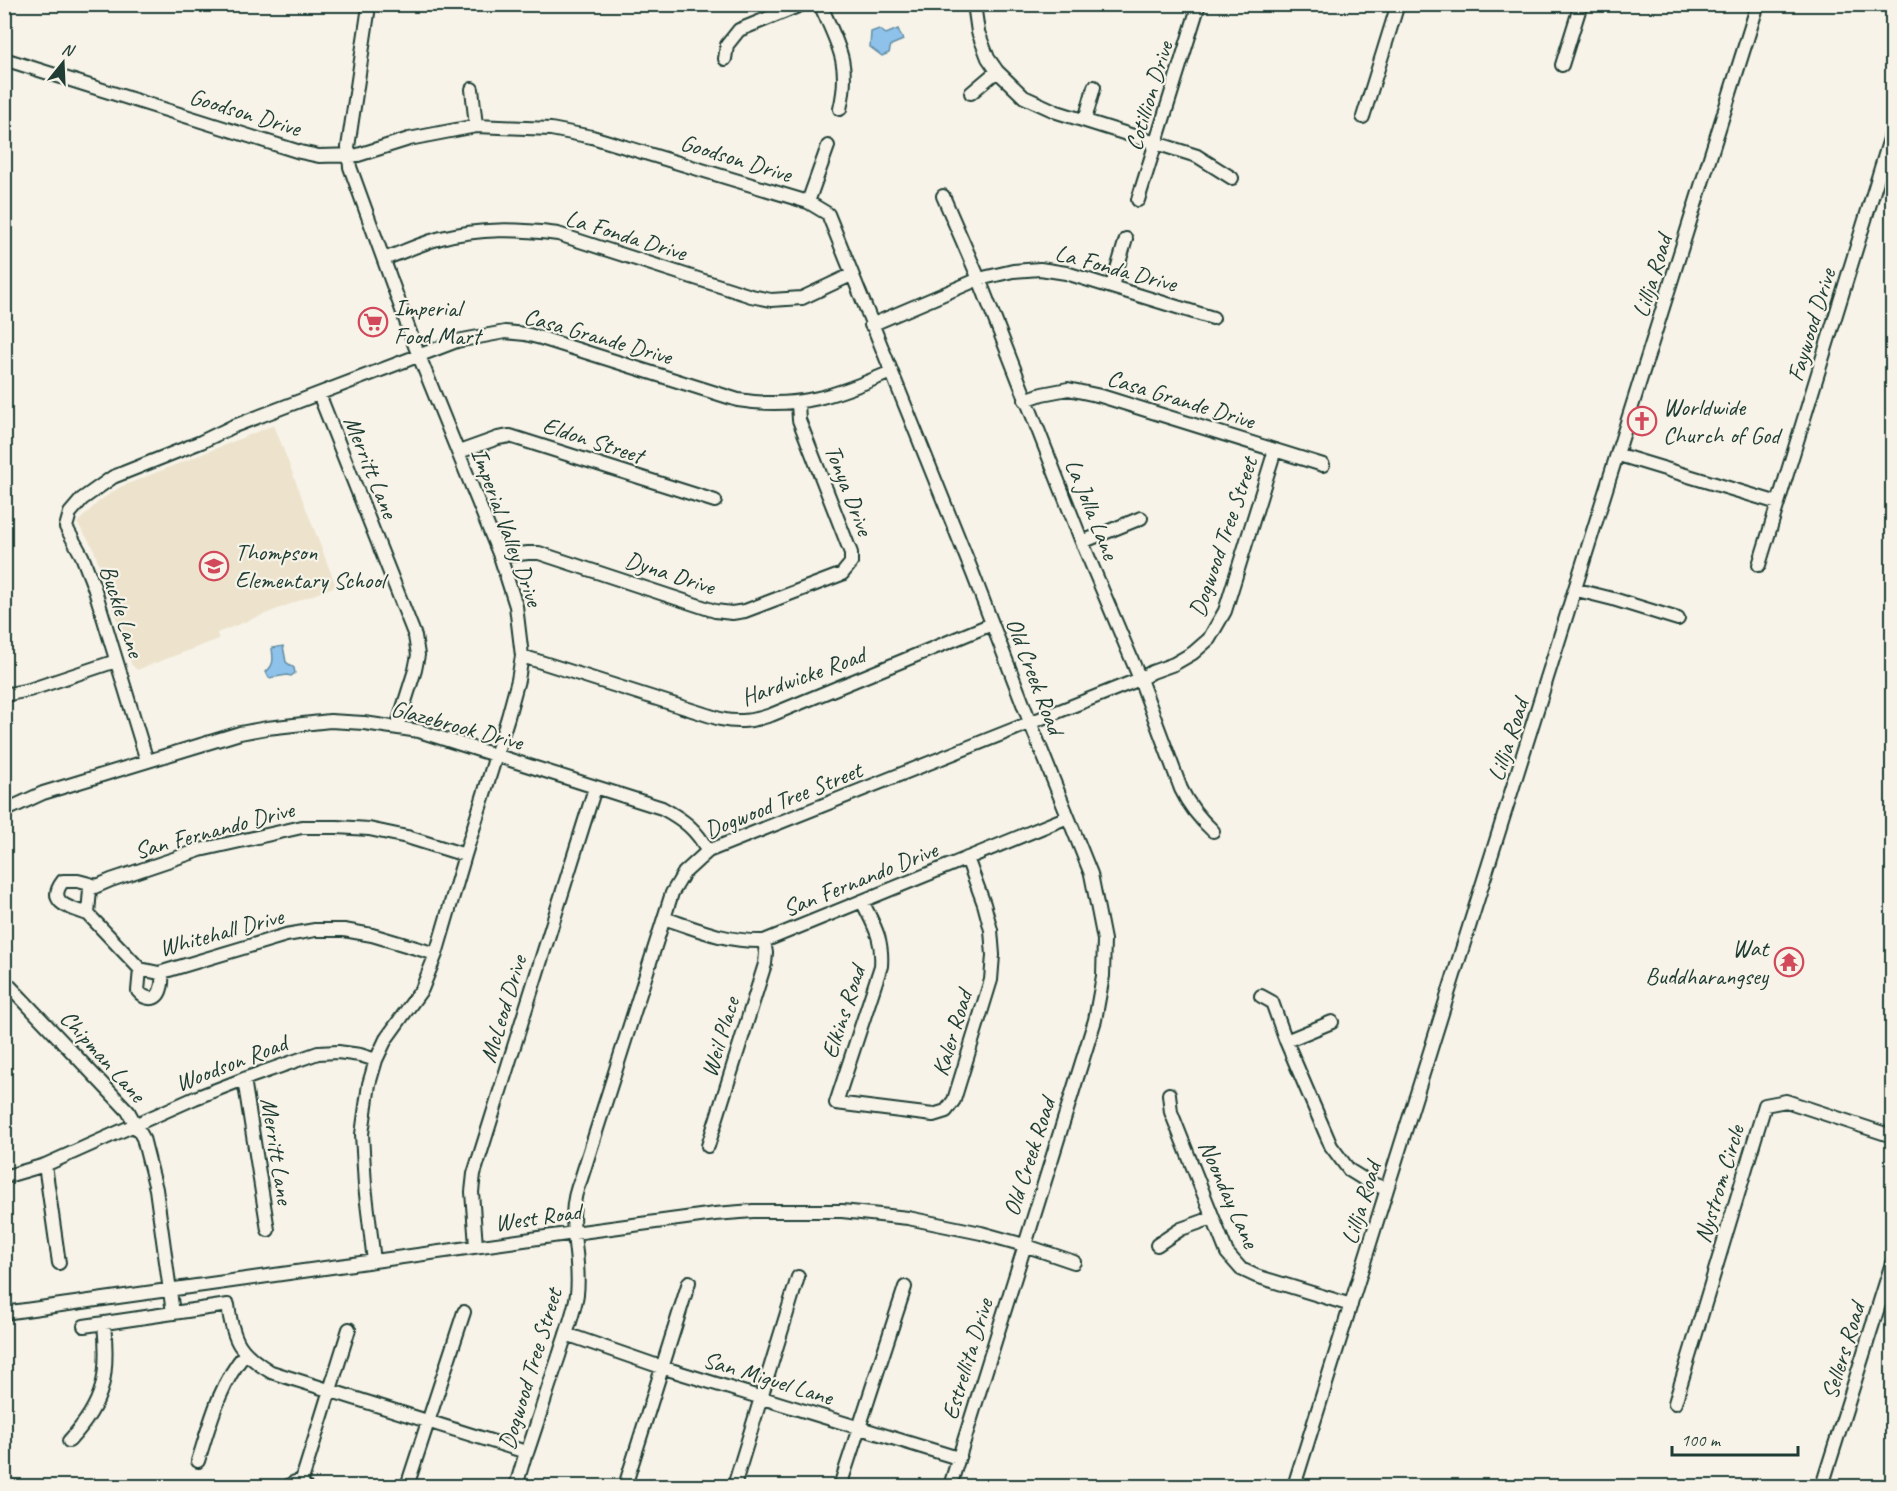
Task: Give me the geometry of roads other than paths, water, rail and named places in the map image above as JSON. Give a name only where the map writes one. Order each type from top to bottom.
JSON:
[{"type":"street","points":[[725,59],[727,45],[738,30],[803,4]]},
{"type":"street","points":[[820,4],[842,54],[844,74],[840,109]]},
{"type":"street","points":[[974,4],[978,32],[988,58],[997,71],[1024,98],[1057,112],[1197,156],[1232,178]]},
{"type":"street","name":"Cotillion Drive","points":[[1138,200],[1199,4]]},
{"type":"street","points":[[1363,117],[1398,4]]},
{"type":"street","points":[[1562,65],[1581,4]]},
{"type":"street","name":"Lillja Road","points":[[1294,1486],[1577,590],[1758,4]]},
{"type":"street","name":"Imperial Valley Drive","points":[[368,13],[348,156],[350,167],[419,356],[500,556],[516,606],[522,656],[518,680],[436,954],[422,989],[386,1040],[376,1060],[369,1084],[362,1134],[365,1186],[374,1261]]},
{"type":"street","name":"Goodson Drive","points":[[4,59],[318,156],[369,153],[409,139],[476,126],[551,129],[592,137],[808,202]]},
{"type":"street","points":[[971,93],[997,71]]},
{"type":"street","points":[[1085,120],[1094,87]]},
{"type":"street","points":[[472,89],[476,126]]},
{"type":"street","name":"Faywood Drive","points":[[1759,565],[1893,132]]},
{"type":"street","points":[[808,202],[828,146]]},
{"type":"street","name":"La Jolla Lane","points":[[943,196],[979,279],[1082,543],[1140,679],[1188,803],[1199,819],[1214,831]]},
{"type":"street","name":"Old Creek Road","points":[[808,202],[828,214],[1092,874],[1104,940],[1103,976],[1095,1020],[1024,1245]]},
{"type":"street","name":"La Fonda Drive","points":[[384,259],[442,238],[495,229],[527,230],[558,234],[751,296],[771,300],[802,298],[851,276]]},
{"type":"street","points":[[1112,286],[1126,240]]},
{"type":"street","name":"La Fonda Drive","points":[[871,324],[979,279],[1013,271],[1040,269],[1066,273],[1112,286],[1213,318]]},
{"type":"street","name":"Casa Grande Drive","points":[[99,487],[113,477],[201,442],[234,426],[457,341],[505,332],[525,334],[738,400],[757,403],[798,403],[844,392],[891,372]]},
{"type":"street","name":"Casa Grande Drive","points":[[1025,400],[1068,389],[1101,396],[1323,465]]},
{"type":"street","name":"Merritt Lane","points":[[319,394],[415,636],[418,655],[397,727]]},
{"type":"street","name":"Tonya Drive","points":[[798,403],[799,420],[851,552],[851,563],[842,574],[826,581]]},
{"type":"street","name":"Eldon Street","points":[[459,452],[510,436],[715,501]]},
{"type":"street","name":"Dogwood Tree Street","points":[[516,1486],[577,1296],[579,1269],[572,1221],[576,1191],[672,893],[684,873],[708,851],[1140,679],[1193,653],[1209,639],[1225,611],[1275,450]]},
{"type":"street","points":[[1619,455],[1779,503]]},
{"type":"street","name":"Buckle Lane","points":[[99,487],[82,499],[70,513],[66,527],[82,556],[94,587],[147,761]]},
{"type":"street","points":[[1082,543],[1141,518]]},
{"type":"street","name":"Dyna Drive","points":[[500,556],[539,553],[715,611],[732,613],[745,611],[826,581]]},
{"type":"street","points":[[1577,590],[1678,619]]},
{"type":"street","name":"Hardwicke Road","points":[[522,656],[720,719],[738,722],[754,721],[992,624]]},
{"type":"street","points":[[4,695],[29,690],[116,661]]},
{"type":"street","name":"Glazebrook Drive","points":[[4,811],[43,793],[240,733],[330,721],[364,723],[419,731],[662,808],[681,818],[694,830],[708,851]]},
{"type":"street","name":"McLeod Drive","points":[[477,1246],[472,1192],[474,1174],[595,788]]},
{"type":"street","name":"San Fernando Drive","points":[[664,918],[728,939],[764,941],[1068,817]]},
{"type":"street","name":"San Fernando Drive","points":[[97,886],[200,850],[302,827],[337,826],[369,829],[407,837],[465,855]]},
{"type":"street","name":"Kaler Road","points":[[836,1103],[933,1115],[946,1111],[954,1100],[991,980],[993,955],[991,930],[967,858]]},
{"type":"street","points":[[63,880],[97,886],[90,890],[88,914],[63,905],[57,895],[57,888],[63,880]]},
{"type":"street","name":"Elkins Road","points":[[836,1103],[881,966],[880,938],[862,901]]},
{"type":"street","name":"Whitehall Drive","points":[[88,914],[140,969],[162,972],[286,935],[315,930],[344,930],[372,934],[436,954]]},
{"type":"street","name":"Weil Place","points":[[708,1146],[765,964],[764,941]]},
{"type":"street","points":[[140,969],[138,991],[142,997],[148,999],[155,998],[161,990],[162,972]]},
{"type":"street","name":"Chipman Lane","points":[[4,980],[128,1112],[143,1138],[154,1179],[173,1313]]},
{"type":"street","points":[[1261,996],[1272,1002],[1321,1124],[1337,1155],[1349,1170],[1363,1180],[1387,1189]]},
{"type":"street","points":[[1286,1041],[1332,1022]]},
{"type":"street","name":"Woodson Road","points":[[4,1177],[45,1166],[135,1124],[244,1079],[318,1053],[338,1052],[376,1060]]},
{"type":"street","name":"Merritt Lane","points":[[244,1079],[268,1230]]},
{"type":"street","name":"Noonday Lane","points":[[1169,1095],[1172,1112],[1227,1253],[1241,1269],[1256,1276],[1351,1305]]},
{"type":"street","name":"Nystrom Circle","points":[[1675,1403],[1765,1105],[1786,1101],[1893,1136]]},
{"type":"street","points":[[45,1166],[59,1263]]},
{"type":"street","name":"West Road","points":[[4,1313],[734,1212],[832,1211],[908,1218],[981,1233],[1074,1263]]},
{"type":"street","points":[[1157,1245],[1181,1229],[1212,1218]]},
{"type":"street","name":"Estrellita Drive","points":[[950,1486],[1024,1245]]},
{"type":"street","name":"Sellers Road","points":[[1822,1486],[1893,1263]]},
{"type":"street","points":[[734,1486],[798,1276]]},
{"type":"street","points":[[625,1486],[689,1282]]},
{"type":"street","points":[[840,1486],[905,1287]]},
{"type":"street","points":[[84,1326],[228,1305],[231,1323],[245,1354],[271,1372],[526,1452]]},
{"type":"street","points":[[407,1486],[464,1311]]},
{"type":"street","points":[[69,1441],[89,1416],[102,1389],[107,1354],[104,1323]]},
{"type":"street","points":[[288,1486],[295,1482],[303,1485],[349,1329]]},
{"type":"street","name":"San Miguel Lane","points":[[566,1334],[661,1367],[958,1458]]},
{"type":"street","points":[[198,1461],[222,1389],[245,1354]]},
{"type":"water","points":[[879,29],[886,34],[898,29],[903,40],[891,45],[889,53],[882,56],[870,47],[871,32]]},
{"type":"water","points":[[283,646],[286,662],[294,668],[295,673],[291,676],[269,678],[266,672],[272,664],[272,648]]},
{"type":"waterway","points":[[4,1477],[34,1486]]},
{"type":"place","name":"Imperial Food Mart","points":[[373,322]]},
{"type":"place","name":"Worldwide Church of God","points":[[1642,421]]},
{"type":"place","name":"Thompson Elementary School","points":[[214,566]]},
{"type":"place","name":"Wat Buddharangsey","points":[[1789,962]]}]
